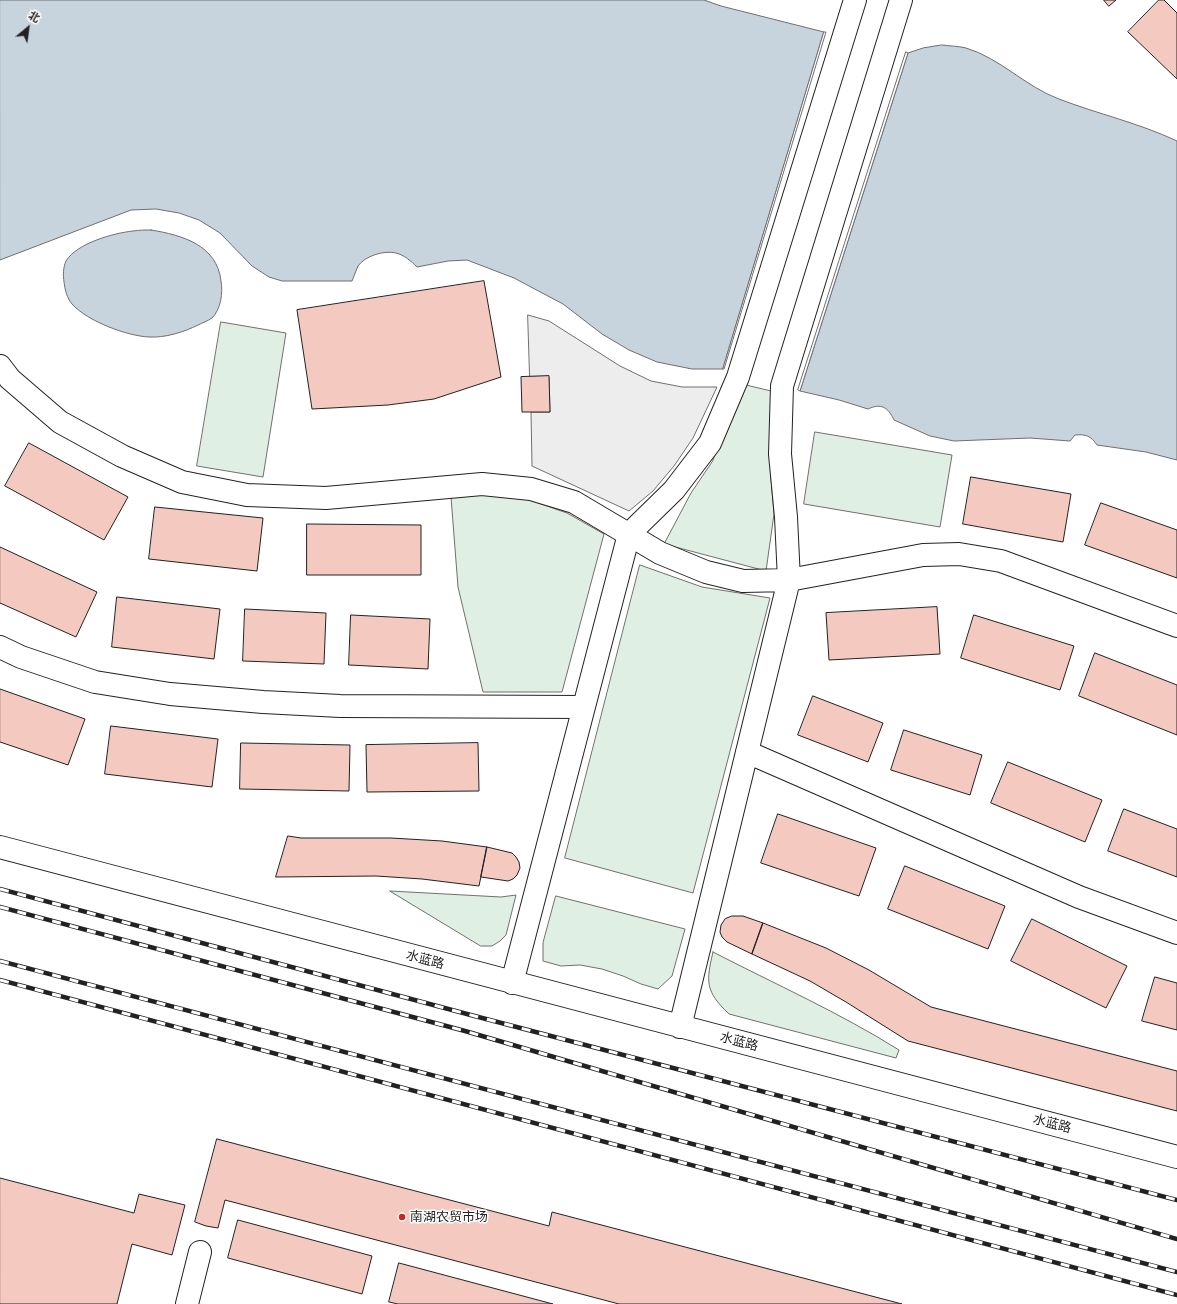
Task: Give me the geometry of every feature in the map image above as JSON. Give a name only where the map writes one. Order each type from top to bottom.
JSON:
[{"type":"street","points":[[512,983],[628,534],[674,490],[710,443],[738,377],[855,0]]},
{"type":"street","points":[[680,1027],[789,580],[786,517],[780,454],[782,386],[901,0]]},
{"type":"street","points":[[0,366],[10,379],[60,422],[122,456],[182,482],[247,495],[326,498],[482,484],[531,489],[574,502],[660,553],[706,572],[744,581],[789,580],[923,555],[959,554],[1001,561],[1177,626]]},
{"type":"street","points":[[0,648],[21,657],[95,682],[170,694],[262,702],[340,706],[584,707]]},
{"type":"street","points":[[747,752],[1079,897],[1177,933]]},
{"type":"street","name":"水蓝路","points":[[0,847],[1177,1157]]},
{"type":"street","points":[[187,1304],[200,1252]]},
{"type":"green space","points":[[221,322],[286,333],[263,477],[197,466]]},
{"type":"green space","points":[[746,385],[771,391],[771,479],[774,514],[766,571],[664,544],[691,493],[712,462]]},
{"type":"green space","points":[[815,432],[952,455],[940,527],[804,504]]},
{"type":"green space","points":[[490,493],[530,500],[567,513],[604,534],[562,692],[483,692],[458,587],[451,497]]},
{"type":"green space","points":[[640,565],[702,587],[770,598],[693,893],[565,858]]},
{"type":"green space","points":[[390,891],[501,897],[516,895],[506,935],[492,946],[481,946]]},
{"type":"green space","points":[[556,896],[685,929],[672,976],[658,989],[602,969],[580,965],[561,966],[543,961],[543,943]]},
{"type":"green space","points":[[713,952],[831,1011],[877,1036],[899,1050],[896,1058],[729,1014],[715,999],[709,986],[709,971]]},
{"type":"shaded area","points":[[0,0],[704,0],[721,6],[824,32],[723,369],[692,369],[657,362],[629,350],[602,334],[563,304],[514,278],[467,260],[448,261],[417,267],[402,255],[386,252],[365,259],[361,262],[352,281],[282,281],[269,277],[252,266],[220,233],[199,220],[179,213],[156,209],[131,210],[0,260]]},
{"type":"shaded area","points":[[942,45],[966,48],[990,58],[1047,94],[1148,129],[1177,141],[1177,460],[1146,452],[1097,445],[1088,436],[1082,435],[1075,435],[1070,441],[1030,438],[954,441],[930,436],[894,420],[884,407],[877,406],[868,409],[839,400],[800,391],[908,53],[923,48]]},
{"type":"shaded area","points":[[151,230],[186,239],[205,250],[213,259],[218,269],[222,291],[221,301],[212,318],[193,328],[181,332],[161,337],[149,337],[119,331],[97,322],[72,304],[66,291],[63,274],[66,261],[71,255],[78,249],[96,240],[125,232]]},
{"type":"shaded area","points":[[528,315],[549,321],[620,366],[651,381],[682,387],[717,387],[693,438],[674,466],[653,491],[629,511],[532,466],[531,412],[550,412],[549,377],[530,377]]},
{"type":"pier","points":[[824,32],[826,32],[723,369]]},
{"type":"pier","points":[[906,52],[908,53],[800,391],[798,390]]},
{"type":"building","points":[[1104,0],[1116,0],[1109,6]]},
{"type":"building","points":[[1159,0],[1164,0],[1177,13],[1177,79],[1128,32]]},
{"type":"building","points":[[484,281],[501,377],[434,399],[388,405],[312,409],[297,310]]},
{"type":"building","points":[[549,376],[550,412],[522,412],[521,377]]},
{"type":"building","points":[[29,443],[128,497],[104,540],[5,486]]},
{"type":"building","points":[[971,477],[1071,494],[1063,542],[963,524]]},
{"type":"building","points":[[1101,503],[1177,530],[1177,578],[1085,545]]},
{"type":"building","points":[[155,507],[263,518],[257,571],[149,559]]},
{"type":"building","points":[[307,524],[421,525],[421,575],[307,575]]},
{"type":"building","points":[[0,547],[97,592],[76,637],[0,603]]},
{"type":"building","points":[[117,597],[220,609],[214,659],[112,647]]},
{"type":"building","points":[[937,607],[940,654],[829,660],[826,613]]},
{"type":"building","points":[[245,609],[326,613],[324,664],[243,661]]},
{"type":"building","points":[[351,615],[430,619],[428,669],[349,665]]},
{"type":"building","points":[[974,615],[1074,646],[1060,690],[961,658]]},
{"type":"building","points":[[1095,653],[1177,685],[1177,735],[1079,696]]},
{"type":"building","points":[[0,689],[85,719],[68,765],[0,742]]},
{"type":"building","points":[[813,696],[883,723],[868,762],[798,735]]},
{"type":"building","points":[[111,726],[218,739],[212,787],[105,774]]},
{"type":"building","points":[[904,730],[982,755],[970,795],[891,770]]},
{"type":"building","points":[[241,743],[350,745],[349,791],[240,789]]},
{"type":"building","points":[[478,743],[479,791],[367,792],[366,745]]},
{"type":"building","points":[[1008,762],[1102,800],[1085,842],[991,803]]},
{"type":"building","points":[[1124,809],[1177,829],[1177,877],[1108,851]]},
{"type":"building","points":[[778,814],[876,848],[859,896],[761,863]]},
{"type":"building","points":[[288,836],[301,838],[391,838],[442,841],[487,847],[479,886],[422,879],[376,876],[276,877]]},
{"type":"building","points":[[487,847],[512,853],[516,857],[520,868],[517,875],[513,879],[508,881],[481,877]]},
{"type":"building","points":[[905,866],[1005,906],[988,949],[888,909]]},
{"type":"building","points":[[732,916],[743,916],[763,923],[752,954],[727,942],[722,937],[720,932],[721,925],[725,919]]},
{"type":"building","points":[[1032,919],[1127,966],[1106,1008],[1011,961]]},
{"type":"building","points":[[763,923],[826,948],[869,970],[931,1007],[1177,1071],[1177,1111],[908,1041],[810,981],[752,954]]},
{"type":"building","points":[[1155,977],[1177,983],[1177,1030],[1142,1021]]},
{"type":"building","name":"南湖农贸市场","points":[[217,1139],[549,1226],[552,1212],[902,1304],[619,1304],[225,1200],[218,1228],[206,1226],[195,1222]]},
{"type":"building","points":[[0,1178],[134,1213],[139,1194],[185,1205],[172,1255],[132,1244],[117,1304],[0,1304]]},
{"type":"building","points":[[238,1220],[372,1256],[362,1294],[228,1258]]},
{"type":"building","points":[[399,1263],[553,1304],[398,1304],[389,1302]]},
{"type":"railway","points":[[0,889],[467,1014],[1177,1200]]},
{"type":"railway","points":[[0,907],[465,1031],[1177,1239]]},
{"type":"railway","points":[[0,961],[1177,1272]]},
{"type":"railway","points":[[0,980],[1177,1295]]},
{"type":"place","name":"南湖农贸市场","points":[[402,1217]]}]
